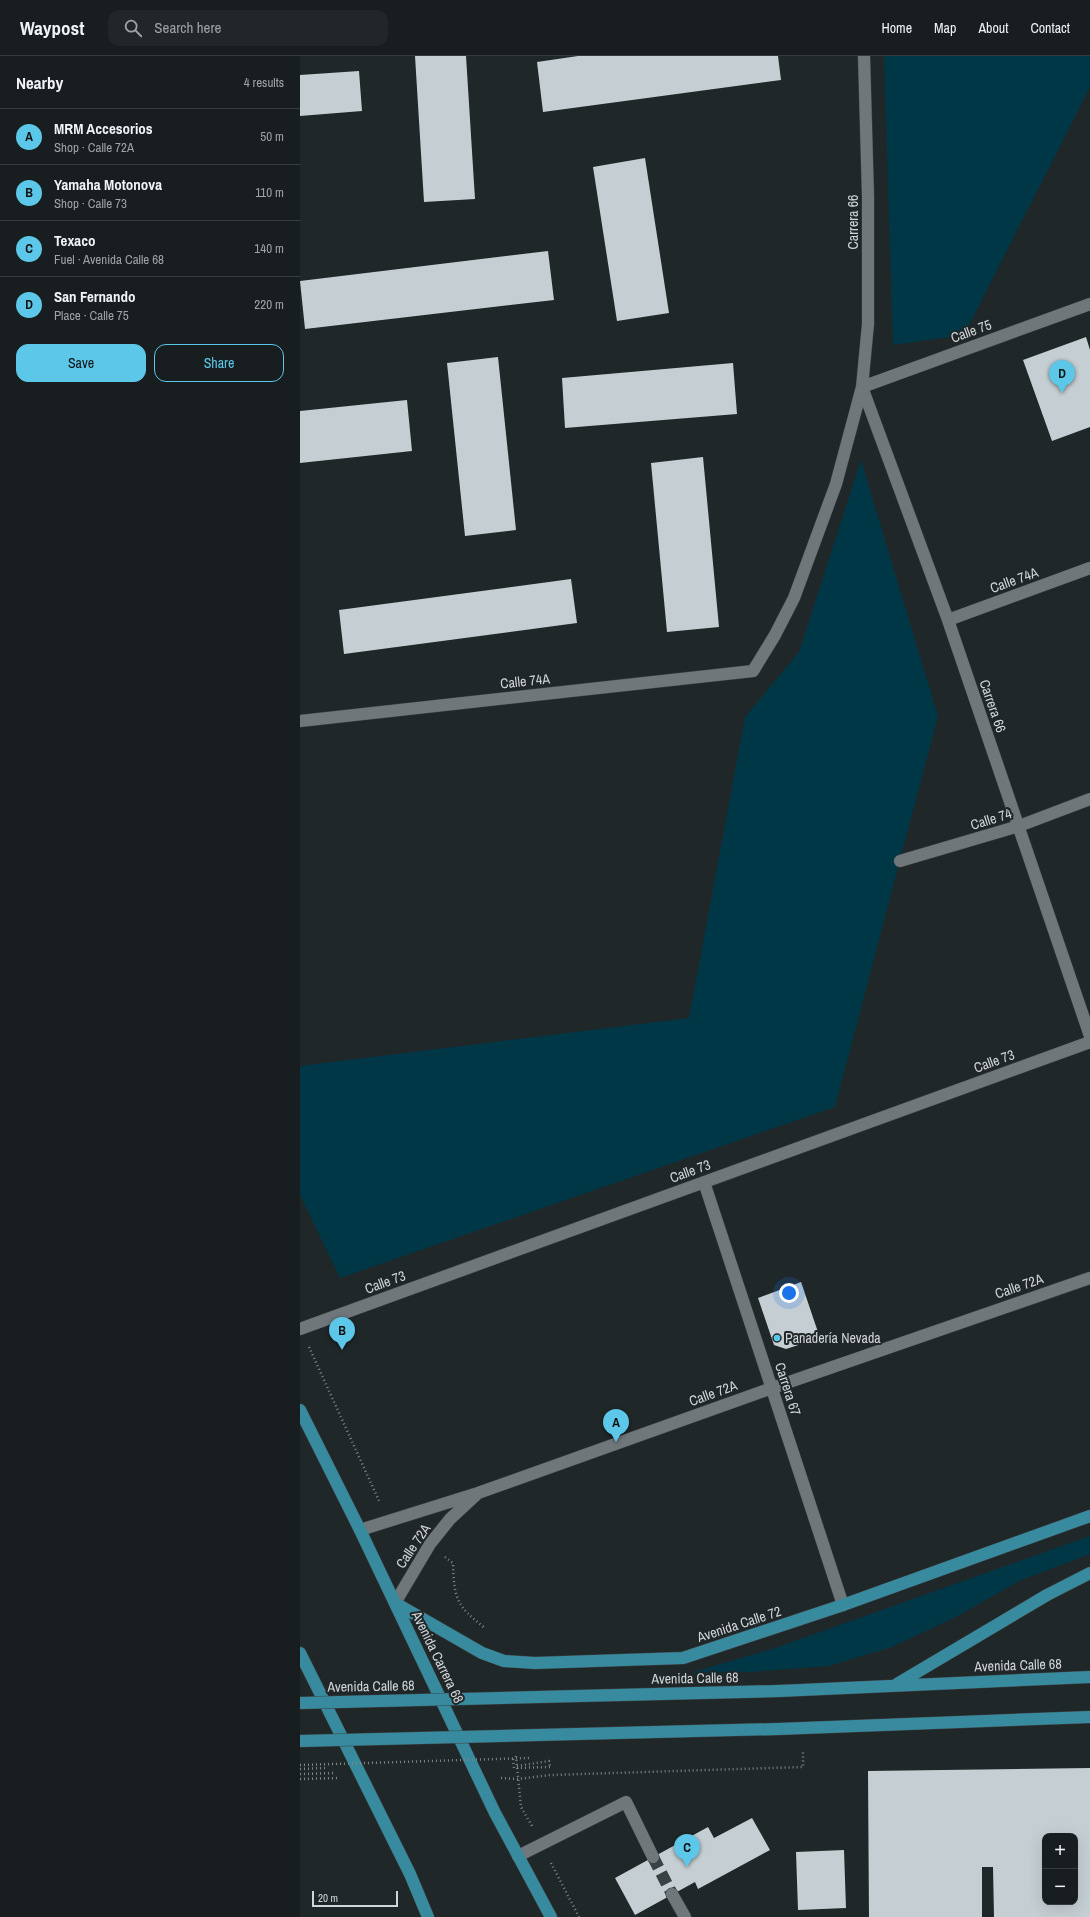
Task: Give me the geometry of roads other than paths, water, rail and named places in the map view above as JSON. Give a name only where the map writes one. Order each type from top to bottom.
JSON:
[{"type":"main road","name":"Avenida Carrera 68","points":[[300,1410],[360,1530],[478,1776],[518,1856],[551,1917]]},
{"type":"main road","name":"Avenida Calle 72","points":[[394,1603],[482,1653],[504,1661],[535,1663],[682,1658],[843,1605],[1090,1516]]},
{"type":"main road","points":[[895,1685],[1047,1595],[1090,1572]]},
{"type":"main road","points":[[300,1653],[410,1874],[428,1917]]},
{"type":"main road","name":"Avenida Calle 68","points":[[300,1703],[779,1691],[1090,1677]]},
{"type":"main road","points":[[300,1742],[778,1729],[1090,1716]]},
{"type":"street","name":"Carrera 66","points":[[752,671],[775,634],[794,598],[836,484],[862,387],[868,324],[868,196],[864,56]]},
{"type":"street","name":"Calle 75","points":[[862,387],[1090,304]]},
{"type":"street","name":"Carrera 66","points":[[862,387],[948,620],[1090,1036]]},
{"type":"street","name":"Calle 74A","points":[[948,620],[1090,568]]},
{"type":"street","name":"Calle 74A","points":[[300,721],[752,671]]},
{"type":"street","name":"Calle 74","points":[[900,861],[1019,826],[1090,799]]},
{"type":"street","name":"Calle 73","points":[[300,1329],[1090,1042]]},
{"type":"street","name":"Carrera 67","points":[[704,1182],[843,1605]]},
{"type":"street","name":"Calle 72A","points":[[394,1603],[430,1544],[450,1519],[478,1494],[772,1388],[1090,1278]]},
{"type":"street","points":[[360,1530],[478,1494]]},
{"type":"street","points":[[518,1856],[626,1802],[653,1857]]},
{"type":"street","points":[[672,1894],[685,1917]]},
{"type":"tunnel","points":[[653,1857],[672,1894]]},
{"type":"place","name":"San Fernando","points":[[1062,393]]},
{"type":"place","name":"Panadería Nevada","points":[[777,1338]]},
{"type":"place","name":"Yamaha Motonova","points":[[342,1350]]},
{"type":"place","name":"MRM Accesorios","points":[[616,1442]]},
{"type":"place","name":"Texaco","points":[[687,1867]]}]
